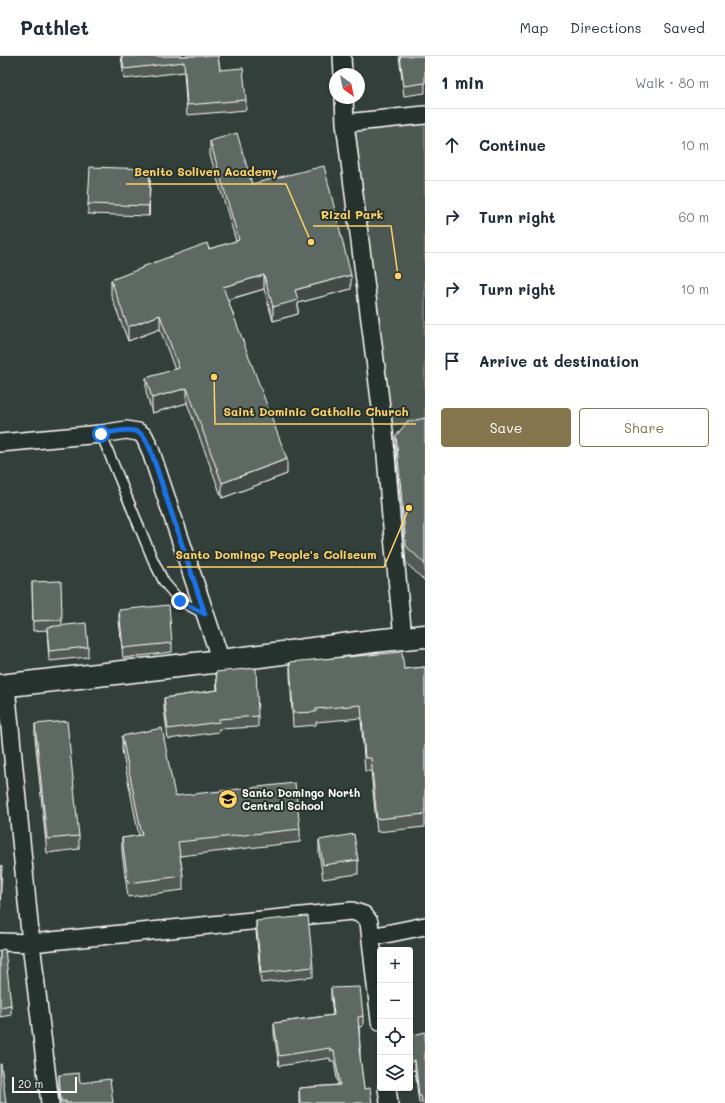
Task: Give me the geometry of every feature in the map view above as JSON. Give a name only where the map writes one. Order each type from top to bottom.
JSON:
[{"type":"street","points":[[342,56],[343,68]]},
{"type":"street","points":[[344,104],[345,123],[384,431],[390,518],[403,637]]},
{"type":"street","points":[[345,123],[425,115]]},
{"type":"street","points":[[0,443],[101,434],[126,430],[138,432],[144,436],[150,448],[221,661]]},
{"type":"street","points":[[50,1103],[3,686],[221,661],[403,637],[425,636]]},
{"type":"street","points":[[0,942],[31,943],[352,911],[364,915],[368,919],[380,1019]]},
{"type":"street","points":[[371,937],[425,926]]},
{"type":"street","points":[[387,1091],[389,1103]]},
{"type":"lane","points":[[101,434],[153,560],[164,582],[180,601],[205,614]]},
{"type":"shaded area","points":[[425,124],[425,421],[388,425],[353,131]]},
{"type":"building","points":[[122,56],[218,56],[220,70],[243,68],[246,100],[187,105],[184,62],[124,69]]},
{"type":"building","points":[[400,56],[425,56],[425,83],[404,86]]},
{"type":"building","points":[[237,133],[252,184],[324,166],[351,275],[295,290],[298,300],[273,307],[264,275],[223,287],[287,459],[222,483],[187,388],[152,398],[146,378],[179,368],[160,315],[128,327],[111,280],[207,243],[209,249],[239,240],[210,141]]},
{"type":"building","points":[[90,167],[150,169],[149,206],[88,204]]},
{"type":"building","points":[[425,418],[425,564],[406,546],[396,436],[407,422]]},
{"type":"building","points":[[61,581],[62,620],[33,621],[32,582]]},
{"type":"building","points":[[169,605],[172,643],[123,648],[119,610]]},
{"type":"building","points":[[86,623],[88,647],[49,651],[47,627]]},
{"type":"building","points":[[402,652],[404,669],[425,667],[425,814],[377,819],[371,758],[365,758],[361,705],[316,709],[316,712],[293,713],[290,662]]},
{"type":"building","points":[[256,668],[258,716],[219,719],[219,722],[168,729],[164,698],[218,690],[216,672]]},
{"type":"building","points":[[67,721],[79,836],[47,839],[35,724]]},
{"type":"building","points":[[162,728],[175,796],[295,783],[300,829],[178,842],[183,876],[128,883],[122,838],[142,835],[122,736]]},
{"type":"building","points":[[354,834],[358,860],[323,865],[319,840]]},
{"type":"building","points":[[0,865],[2,866],[0,910]]},
{"type":"building","points":[[308,916],[313,967],[261,973],[256,921]]},
{"type":"building","points":[[5,949],[11,1005],[0,1007],[0,950]]},
{"type":"building","points":[[360,987],[363,1016],[358,1017],[359,1048],[364,1089],[370,1088],[372,1103],[300,1103],[299,1088],[340,1085],[334,1051],[330,1051],[330,1048],[279,1056],[274,1023],[334,1015],[331,988]]},
{"type":"building","points":[[425,1032],[425,1103],[422,1103],[421,1096],[419,1096],[415,1060],[413,1061],[413,1035]]},
{"type":"building","points":[[1,1064],[6,1103],[0,1103]]},
{"type":"building","points":[[79,1073],[80,1083],[110,1079],[113,1103],[66,1103],[66,1101],[61,1101],[59,1075]]},
{"type":"place","name":"Benito Soliven Academy","points":[[311,242]]},
{"type":"place","name":"Rizal Park","points":[[398,276]]},
{"type":"place","name":"Saint Dominic Catholic Church","points":[[214,377]]},
{"type":"place","name":"Santo Domingo People's Coliseum","points":[[409,508]]},
{"type":"place","name":"Santo Domingo North Central School","points":[[228,799]]},
{"type":"route","points":[[101,434],[126,430],[138,432],[144,436],[150,448],[205,614],[180,601]]}]
